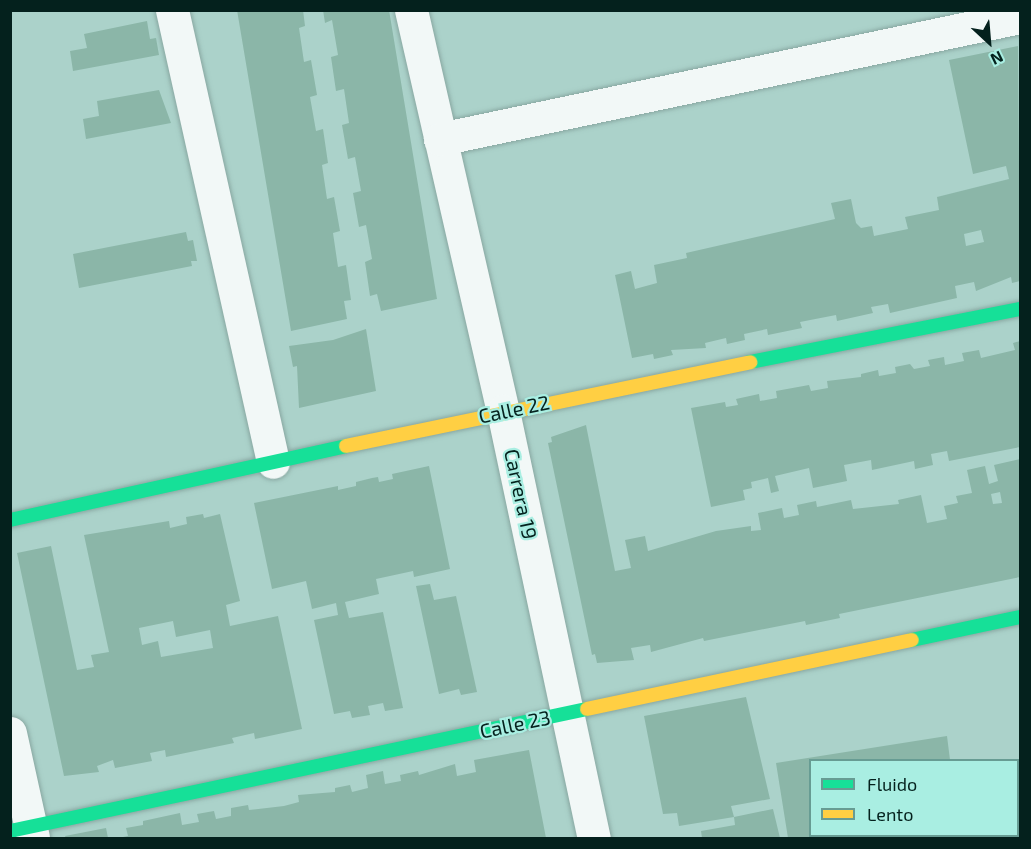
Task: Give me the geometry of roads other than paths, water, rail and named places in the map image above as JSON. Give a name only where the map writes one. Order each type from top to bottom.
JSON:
[{"type":"street","points":[[172,10],[273,462]]},
{"type":"street","name":"Carrera 19","points":[[411,10],[503,411],[594,838]]},
{"type":"street","points":[[440,139],[1020,17]]},
{"type":"street","name":"Calle 22","points":[[10,520],[503,411],[1020,309]]},
{"type":"street","name":"Calle 23","points":[[25,832],[567,713],[1020,617]]},
{"type":"street","points":[[10,733],[25,832]]}]
